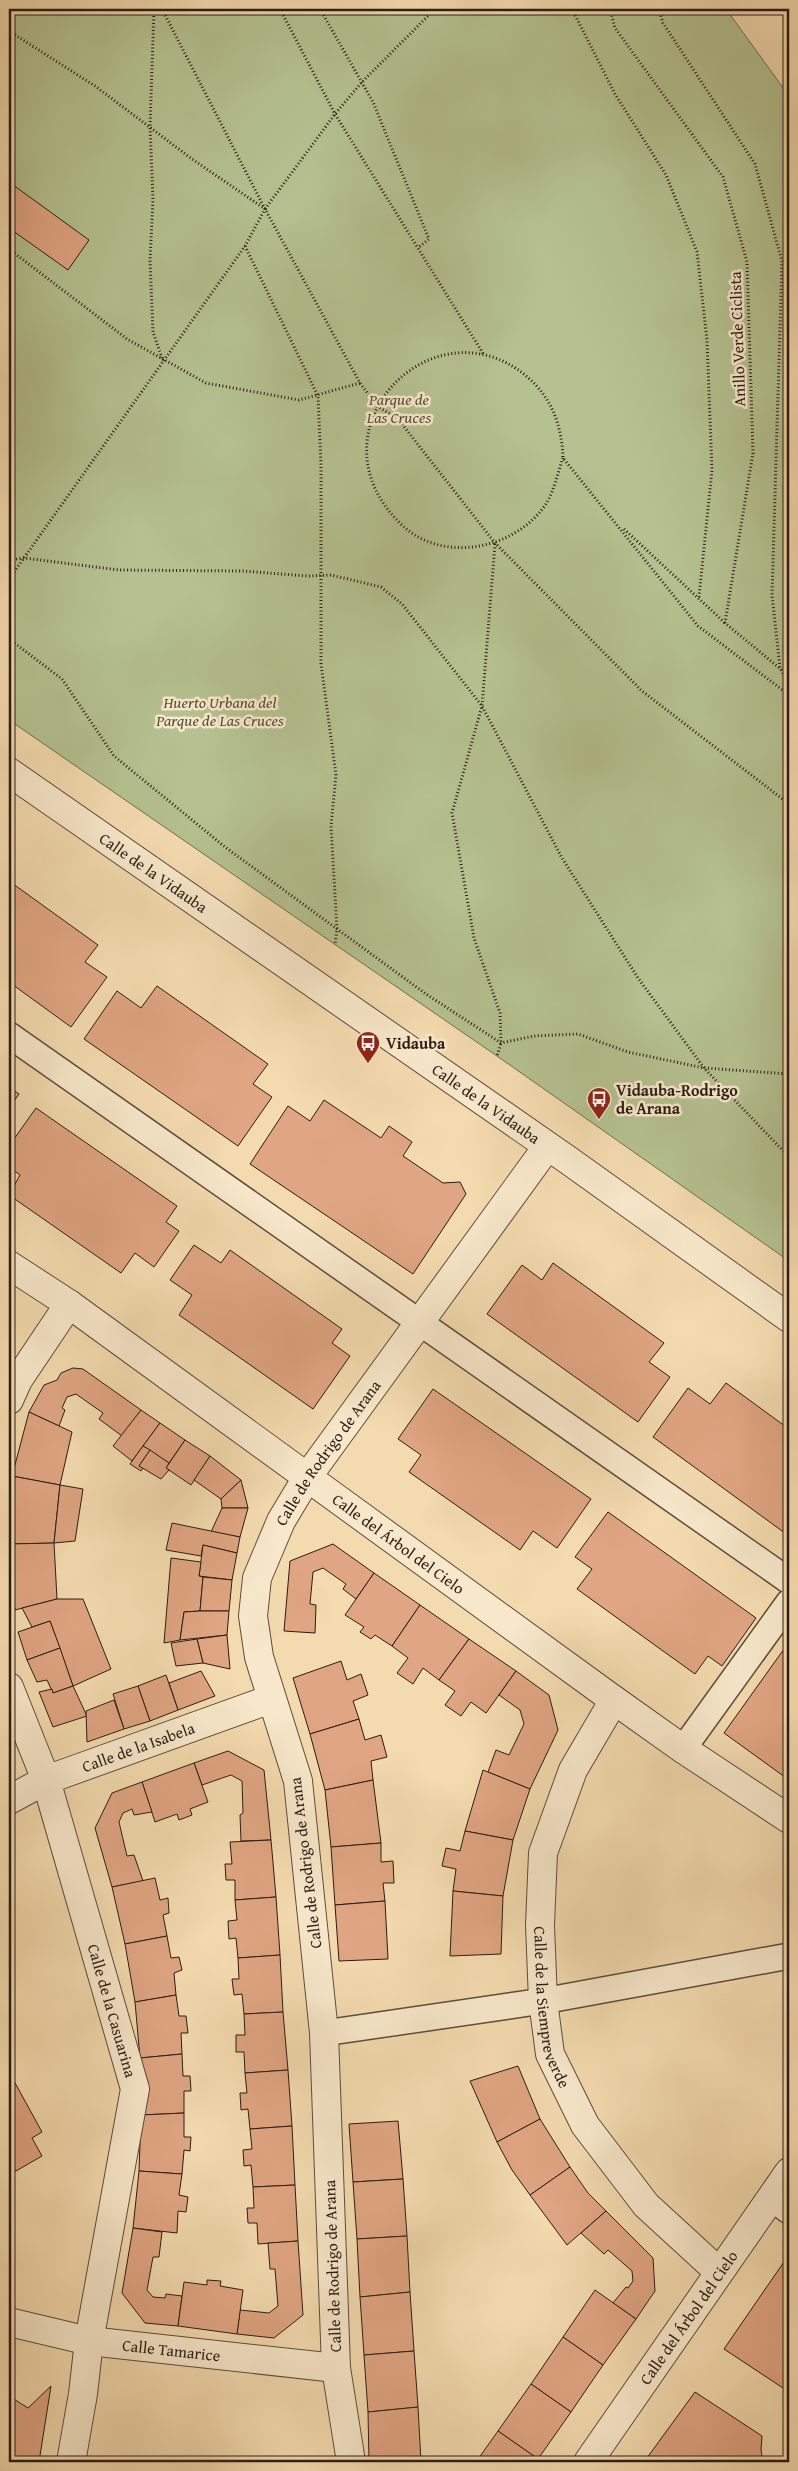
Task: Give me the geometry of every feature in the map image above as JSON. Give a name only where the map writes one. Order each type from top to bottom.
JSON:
[{"type":"street","name":"Calle de la Vidauba","points":[[9,772],[789,1318]]},
{"type":"street","points":[[9,1035],[789,1581]]},
{"type":"street","name":"Calle de Rodrigo de Arana","points":[[351,2462],[336,2368],[324,2033],[298,1781],[259,1657],[253,1616],[257,1578],[281,1521],[308,1476],[547,1147]]},
{"type":"street","name":"Calle del Árbol del Cielo","points":[[9,1265],[69,1304],[614,1700],[683,1749],[789,1819]]},
{"type":"street","points":[[9,1400],[23,1373],[69,1304]]},
{"type":"street","points":[[683,1749],[789,1602]]},
{"type":"street","name":"Calle de la Casuarina","points":[[9,1687],[46,1780],[135,2089],[89,2341],[83,2394],[71,2462]]},
{"type":"street","name":"Calle de la Isabela","points":[[9,1800],[46,1780],[271,1699]]},
{"type":"street","name":"Calle de la Siempreverde","points":[[614,1700],[573,1770],[543,1853],[540,1925],[543,2001],[550,2054],[585,2125],[646,2205],[719,2272]]},
{"type":"street","points":[[324,2033],[543,2001],[789,1956]]},
{"type":"street","name":"Calle del Árbol del Cielo","points":[[588,2462],[719,2272],[780,2204],[789,2172]]},
{"type":"street","name":"Calle Tamarice","points":[[9,2322],[89,2341],[336,2368]]},
{"type":"path","points":[[154,9],[150,128],[153,199],[150,260],[153,332],[163,361]]},
{"type":"path","points":[[162,9],[265,209],[360,382],[377,406],[398,419],[495,543],[642,691],[789,804]]},
{"type":"path","points":[[280,9],[335,114],[484,355]]},
{"type":"path","points":[[320,9],[373,102],[429,239],[418,248]]},
{"type":"path","points":[[9,579],[245,246],[265,209],[335,114],[362,82],[435,9]]},
{"type":"path","points":[[572,9],[615,94],[666,175],[696,252],[707,340],[712,470],[699,597]]},
{"type":"path","name":"Anillo Verde Ciclista","points":[[610,9],[615,28],[723,177],[747,262],[753,453],[725,623]]},
{"type":"path","points":[[659,9],[663,23],[755,164],[782,261],[772,595],[780,668],[789,684]]},
{"type":"path","points":[[9,31],[95,86],[150,128],[265,209]]},
{"type":"path","points":[[245,246],[318,396],[321,465],[321,664],[336,775],[331,826],[337,929],[335,945]]},
{"type":"path","points":[[9,249],[127,339],[163,361],[206,383],[299,400],[318,396],[360,382]]},
{"type":"path","points":[[459,353],[484,355],[514,366],[538,385],[555,412],[562,442],[563,458],[546,503],[524,528],[495,543],[466,548],[437,544],[410,532],[388,512],[374,487],[367,458],[367,432],[377,406],[393,385],[412,369],[435,358],[459,353]]},
{"type":"path","points":[[563,458],[698,626],[789,695]]},
{"type":"path","points":[[616,522],[725,623],[789,676]]},
{"type":"path","points":[[495,543],[482,706],[452,813],[474,938],[500,1013],[501,1043],[496,1056]]},
{"type":"path","points":[[9,560],[24,558],[119,570],[243,571],[331,576],[381,587],[402,604],[482,706],[562,858],[638,978],[704,1068],[789,1157]]},
{"type":"path","points":[[9,639],[62,679],[114,756],[225,847],[426,994],[501,1043],[534,1036],[578,1034],[628,1052],[704,1068],[789,1074]]},
{"type":"green space","name":"Parque de Las Cruces","points":[[9,9],[726,9],[789,96],[789,1261],[497,1056],[9,720]]},
{"type":"building","points":[[9,182],[89,240],[68,270],[9,228]]},
{"type":"building","points":[[9,881],[98,945],[85,962],[107,977],[71,1027],[9,982]]},
{"type":"building","points":[[157,986],[268,1064],[253,1084],[272,1097],[238,1146],[84,1039],[117,991],[141,1008]]},
{"type":"building","points":[[9,1087],[19,1094],[9,1108]]},
{"type":"building","points":[[324,1100],[381,1138],[389,1126],[412,1142],[403,1156],[443,1183],[460,1182],[466,1194],[413,1274],[250,1164],[288,1106],[310,1121]]},
{"type":"building","points":[[36,1108],[177,1206],[166,1222],[179,1231],[154,1267],[135,1253],[121,1273],[9,1195],[20,1175],[9,1167],[9,1146]]},
{"type":"building","points":[[194,1245],[221,1263],[230,1250],[342,1329],[332,1343],[350,1356],[313,1409],[179,1315],[192,1295],[170,1280]]},
{"type":"building","points":[[553,1263],[664,1343],[649,1362],[670,1377],[638,1422],[487,1314],[522,1265],[542,1280]]},
{"type":"building","points":[[73,1368],[83,1369],[141,1410],[122,1436],[99,1419],[103,1413],[76,1394],[67,1397],[62,1408],[65,1410],[59,1426],[29,1412],[44,1385],[57,1380],[61,1373]]},
{"type":"building","points":[[726,1383],[789,1429],[789,1536],[653,1437],[688,1388],[710,1404]]},
{"type":"building","points":[[433,1389],[591,1499],[557,1548],[533,1531],[520,1550],[409,1472],[421,1455],[398,1439]]},
{"type":"building","points":[[141,1410],[160,1423],[132,1461],[113,1446]]},
{"type":"building","points":[[29,1412],[72,1432],[60,1485],[12,1476]]},
{"type":"building","points":[[160,1423],[185,1440],[169,1463],[143,1446]]},
{"type":"building","points":[[185,1440],[210,1456],[191,1485],[166,1468]]},
{"type":"building","points":[[143,1446],[150,1450],[139,1466],[143,1468],[141,1471],[130,1464]]},
{"type":"building","points":[[150,1450],[169,1463],[166,1468],[169,1470],[161,1479],[139,1466]]},
{"type":"building","points":[[210,1456],[241,1480],[221,1499],[194,1480]]},
{"type":"building","points":[[12,1476],[60,1485],[54,1543],[9,1544]]},
{"type":"building","points":[[241,1480],[248,1508],[222,1508],[221,1499]]},
{"type":"building","points":[[60,1485],[83,1489],[75,1541],[54,1543]]},
{"type":"building","points":[[222,1508],[248,1508],[240,1537],[211,1532]]},
{"type":"building","points":[[608,1512],[756,1618],[722,1666],[708,1656],[695,1674],[577,1589],[592,1569],[575,1557]]},
{"type":"building","points":[[172,1523],[240,1537],[237,1553],[203,1545],[201,1556],[166,1550]]},
{"type":"building","points":[[54,1543],[57,1599],[15,1610],[9,1570],[9,1544]]},
{"type":"building","points":[[333,1544],[374,1573],[356,1599],[343,1589],[346,1584],[323,1568],[313,1572],[310,1604],[316,1605],[315,1633],[284,1631],[290,1561]]},
{"type":"building","points":[[203,1545],[237,1553],[232,1580],[199,1576]]},
{"type":"building","points":[[171,1558],[201,1562],[199,1576],[203,1577],[200,1611],[184,1612],[180,1640],[164,1643]]},
{"type":"building","points":[[374,1573],[420,1605],[392,1646],[375,1635],[371,1639],[360,1632],[364,1627],[345,1615]]},
{"type":"building","points":[[203,1577],[232,1580],[229,1611],[200,1611]]},
{"type":"building","points":[[57,1599],[83,1599],[111,1669],[73,1686],[50,1621],[32,1627],[22,1608]]},
{"type":"building","points":[[420,1605],[469,1639],[439,1680],[423,1668],[413,1684],[397,1673],[408,1658],[392,1646]]},
{"type":"building","points":[[229,1611],[227,1635],[180,1640],[184,1612]]},
{"type":"building","points":[[50,1621],[60,1648],[27,1660],[18,1632]]},
{"type":"building","points":[[227,1635],[230,1669],[203,1663],[197,1639]]},
{"type":"building","points":[[197,1639],[203,1663],[176,1666],[171,1643]]},
{"type":"building","points":[[469,1639],[516,1671],[486,1713],[471,1702],[461,1716],[445,1705],[455,1691],[439,1680]]},
{"type":"building","points":[[789,1642],[789,1780],[724,1733]]},
{"type":"building","points":[[60,1648],[73,1686],[53,1693],[47,1680],[37,1682],[27,1660]]},
{"type":"building","points":[[341,1661],[347,1680],[361,1674],[368,1695],[353,1701],[359,1719],[310,1734],[293,1678]]},
{"type":"building","points":[[201,1671],[215,1696],[178,1710],[169,1683]]},
{"type":"building","points":[[516,1671],[549,1695],[558,1730],[530,1789],[488,1772],[496,1750],[509,1755],[524,1724],[520,1710],[499,1695]]},
{"type":"building","points":[[166,1675],[178,1710],[150,1721],[138,1686]]},
{"type":"building","points":[[73,1686],[87,1716],[53,1727],[39,1692],[52,1689],[53,1693]]},
{"type":"building","points":[[138,1686],[150,1721],[124,1729],[113,1694]]},
{"type":"building","points":[[114,1700],[124,1729],[87,1742],[86,1711]]},
{"type":"building","points":[[359,1719],[365,1740],[381,1735],[387,1757],[371,1761],[373,1780],[325,1790],[310,1734]]},
{"type":"building","points":[[228,1751],[264,1770],[271,1840],[241,1841],[240,1815],[243,1813],[242,1781],[231,1775],[202,1785],[194,1763]]},
{"type":"building","points":[[194,1763],[208,1802],[190,1809],[192,1815],[179,1820],[177,1814],[155,1822],[142,1782]]},
{"type":"building","points":[[483,1770],[530,1789],[513,1840],[465,1831]]},
{"type":"building","points":[[373,1780],[381,1843],[331,1847],[325,1790]]},
{"type":"building","points":[[142,1782],[152,1812],[134,1815],[132,1809],[123,1813],[119,1822],[127,1856],[134,1855],[143,1881],[112,1887],[95,1828],[112,1793]]},
{"type":"building","points":[[465,1831],[513,1840],[503,1896],[453,1891],[456,1869],[442,1866],[446,1848],[460,1851]]},
{"type":"building","points":[[271,1840],[276,1897],[235,1900],[235,1880],[226,1880],[225,1864],[232,1864],[230,1842]]},
{"type":"building","points":[[381,1843],[381,1862],[393,1861],[394,1883],[383,1883],[385,1901],[335,1905],[331,1847]]},
{"type":"building","points":[[155,1878],[160,1900],[168,1898],[169,1913],[163,1915],[167,1936],[125,1944],[112,1887]]},
{"type":"building","points":[[453,1891],[503,1896],[501,1954],[450,1956]]},
{"type":"building","points":[[276,1897],[280,1955],[238,1958],[236,1938],[229,1939],[228,1921],[237,1920],[235,1900]]},
{"type":"building","points":[[385,1901],[388,1959],[339,1961],[335,1905]]},
{"type":"building","points":[[167,1936],[171,1958],[179,1957],[182,1970],[174,1973],[176,1995],[135,2002],[125,1944]]},
{"type":"building","points":[[280,1955],[283,2012],[244,2014],[242,1994],[234,1995],[232,1979],[239,1979],[238,1958]]},
{"type":"building","points":[[176,1995],[179,2016],[186,2016],[188,2033],[181,2033],[182,2054],[140,2058],[135,2002]]},
{"type":"building","points":[[283,2012],[288,2070],[245,2073],[244,2052],[236,2052],[236,2035],[245,2035],[244,2014]]},
{"type":"building","points":[[182,2054],[183,2076],[190,2076],[191,2091],[184,2091],[184,2113],[141,2115],[140,2058]]},
{"type":"building","points":[[518,2066],[540,2119],[497,2142],[470,2081]]},
{"type":"building","points":[[288,2070],[292,2126],[250,2129],[248,2109],[241,2110],[240,2093],[247,2093],[245,2073]]},
{"type":"building","points":[[9,2072],[42,2132],[32,2138],[42,2156],[9,2175]]},
{"type":"building","points":[[184,2113],[184,2137],[191,2137],[190,2151],[184,2150],[182,2174],[139,2171],[141,2115]]},
{"type":"building","points":[[540,2119],[570,2167],[530,2195],[512,2170],[497,2142]]},
{"type":"building","points":[[398,2121],[403,2179],[353,2182],[349,2124]]},
{"type":"building","points":[[292,2126],[295,2185],[253,2187],[251,2165],[244,2166],[243,2150],[252,2149],[250,2129]]},
{"type":"building","points":[[570,2167],[588,2193],[606,2211],[567,2245],[530,2195]]},
{"type":"building","points":[[139,2171],[182,2174],[179,2195],[188,2197],[186,2212],[178,2211],[177,2233],[133,2228]]},
{"type":"building","points":[[403,2179],[407,2236],[357,2239],[353,2182]]},
{"type":"building","points":[[295,2185],[298,2241],[258,2244],[257,2223],[248,2223],[247,2208],[254,2208],[253,2187]]},
{"type":"building","points":[[606,2211],[653,2258],[655,2291],[636,2319],[613,2303],[633,2281],[632,2271],[608,2250],[604,2254],[581,2233]]},
{"type":"building","points":[[133,2228],[162,2232],[159,2257],[153,2257],[147,2290],[153,2297],[165,2298],[166,2294],[182,2296],[178,2326],[145,2323],[122,2293]]},
{"type":"building","points":[[407,2236],[410,2292],[360,2297],[357,2239]]},
{"type":"building","points":[[298,2241],[303,2315],[274,2338],[237,2334],[240,2310],[269,2313],[278,2306],[275,2269],[270,2269],[268,2243]]},
{"type":"building","points":[[789,2256],[789,2392],[724,2349]]},
{"type":"building","points":[[207,2280],[221,2281],[220,2286],[243,2290],[237,2334],[178,2326],[184,2282],[207,2285]]},
{"type":"building","points":[[595,2290],[636,2319],[603,2365],[563,2337]]},
{"type":"building","points":[[410,2292],[414,2351],[364,2355],[360,2297]]},
{"type":"building","points":[[563,2337],[603,2365],[571,2412],[531,2384]]},
{"type":"building","points":[[414,2351],[418,2407],[368,2412],[364,2355]]},
{"type":"building","points":[[531,2384],[571,2412],[538,2459],[498,2431]]},
{"type":"building","points":[[51,2386],[39,2462],[9,2462],[9,2396],[28,2408]]},
{"type":"building","points":[[695,2392],[762,2436],[761,2450],[763,2462],[644,2462]]},
{"type":"building","points":[[418,2407],[421,2462],[369,2462],[368,2412]]},
{"type":"building","points":[[498,2431],[538,2459],[536,2462],[476,2462]]},
{"type":"place","name":"Vidauba","points":[[368,1064]]},
{"type":"place","name":"Vidauba-Rodrigo de Arana","points":[[599,1120]]},
{"type":"park label","name":"Huerto Urbana del Parque de Las Cruces","points":[[220,711]]}]
